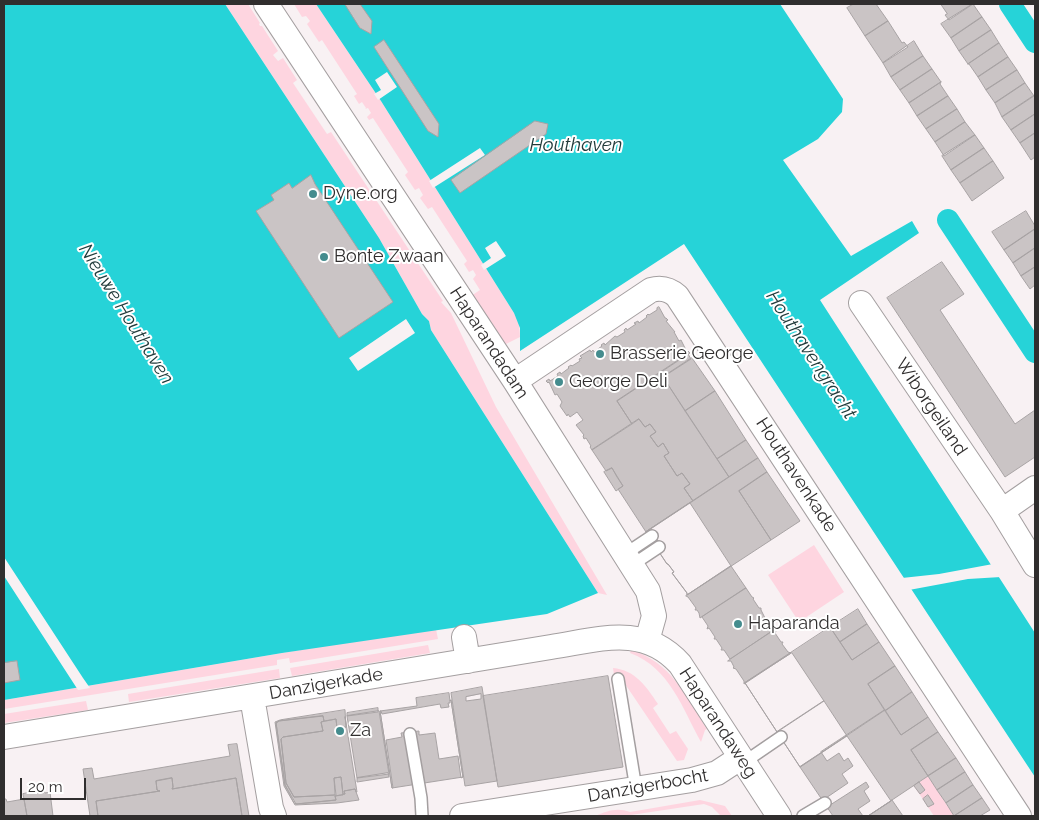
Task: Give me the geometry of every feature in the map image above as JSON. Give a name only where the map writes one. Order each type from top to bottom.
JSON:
[{"type":"street","name":"Haparandadam","points":[[266,4],[629,559],[648,591],[654,616],[647,642]]},
{"type":"street","name":"Houthavenkade","points":[[514,381],[651,290],[662,289],[677,296],[1019,816]]},
{"type":"street","name":"Wiborgeiland","points":[[861,303],[1002,511],[1035,565]]},
{"type":"street","points":[[1002,511],[1035,488]]},
{"type":"street","points":[[464,636],[468,661]]},
{"type":"street","name":"Danzigerkade","points":[[4,737],[622,636],[647,642]]},
{"type":"street","name":"Haparandaweg","points":[[647,642],[663,649],[680,664],[779,816]]},
{"type":"street","points":[[252,697],[274,816]]},
{"type":"street","name":"Danzigerbocht","points":[[462,816],[552,809],[636,789],[692,780],[717,773],[742,760]]},
{"type":"lane","points":[[629,559],[652,536]]},
{"type":"lane","points":[[629,559],[659,547]]},
{"type":"lane","points":[[618,679],[636,789]]},
{"type":"lane","points":[[410,734],[421,798],[422,816]]},
{"type":"lane","points":[[742,760],[782,737]]},
{"type":"lane","points":[[803,816],[825,804]]},
{"type":"shaded area","points":[[225,4],[248,4],[260,26],[262,26],[278,51],[273,55],[278,61],[283,58],[297,80],[293,83],[327,134],[331,132],[443,301],[441,302],[451,313],[496,407],[607,595],[598,593],[431,330],[429,321],[422,314],[379,238]]},
{"type":"shaded area","points":[[294,4],[316,4],[381,101],[514,313],[519,324],[520,337],[498,348],[471,296],[480,290],[473,279],[476,275],[473,270],[469,272],[464,264],[467,261],[432,207],[428,209],[420,198],[423,195],[419,188],[415,190],[405,175],[408,172],[373,118],[369,120],[367,117],[371,113],[368,108],[365,109],[362,102],[359,104],[354,96],[357,94],[322,40],[319,42],[307,24],[310,21],[306,16],[302,17]]},
{"type":"shaded area","points":[[814,545],[844,592],[799,622],[768,575]]},
{"type":"shaded area","points":[[436,629],[438,639],[290,663],[289,658],[277,660],[277,665],[4,709],[4,700],[383,636]]},
{"type":"shaded area","points":[[428,645],[430,653],[292,676],[290,668]]},
{"type":"shaded area","points":[[631,650],[645,655],[657,663],[676,682],[707,729],[701,742],[681,703],[665,679],[655,668],[630,653]]},
{"type":"shaded area","points":[[613,668],[628,672],[649,691],[658,704],[653,708],[670,734],[676,731],[688,749],[684,760],[677,761],[619,675],[614,675]]},
{"type":"shaded area","points":[[279,669],[280,678],[129,702],[128,694]]},
{"type":"shaded area","points":[[86,701],[88,710],[4,723],[4,714]]},
{"type":"shaded area","points":[[928,776],[954,816],[934,816],[914,786]]},
{"type":"shaded area","points":[[700,800],[725,806],[732,816],[721,816],[712,807],[704,804],[631,816],[595,816],[612,810],[630,812]]},
{"type":"water","name":"Nieuwe Houthaven","points":[[4,4],[225,4],[379,238],[422,314],[429,321],[431,330],[598,593],[547,614],[282,653],[4,700]]},
{"type":"water","name":"Houthaven","points":[[316,4],[780,4],[843,99],[842,112],[818,139],[783,160],[851,256],[912,221],[919,233],[820,300],[1035,633],[1035,777],[684,244],[520,351],[520,328],[514,313],[381,101]]},
{"type":"pier","points":[[387,72],[397,87],[378,100],[374,94],[381,90],[375,80]]},
{"type":"pier","points":[[480,148],[485,155],[433,188],[429,181]]},
{"type":"pier","points":[[496,241],[506,256],[484,270],[481,265],[491,258],[485,248]]},
{"type":"pier","points":[[406,319],[415,333],[358,371],[349,358]]},
{"type":"pier","points":[[4,557],[90,688],[78,690],[4,576]]},
{"type":"pier","points":[[993,564],[1001,577],[968,579],[909,590],[902,578],[939,574]]},
{"type":"building","points":[[345,4],[360,4],[372,21],[371,34],[360,28]]},
{"type":"building","points":[[854,4],[876,4],[888,21],[865,36],[847,8]]},
{"type":"building","points":[[941,4],[973,4],[949,20]]},
{"type":"building","points":[[973,4],[982,17],[951,38],[941,24]]},
{"type":"building","points":[[982,17],[991,30],[959,51],[951,38]]},
{"type":"building","points":[[888,21],[902,43],[904,42],[908,47],[883,63],[865,36]]},
{"type":"building","points":[[991,30],[999,43],[968,64],[959,51]]},
{"type":"building","points":[[384,40],[439,124],[438,137],[428,131],[374,47]]},
{"type":"building","points":[[914,41],[923,56],[891,77],[883,63]]},
{"type":"building","points":[[999,43],[1008,57],[978,77],[968,64]]},
{"type":"building","points":[[923,56],[932,69],[900,90],[891,77]]},
{"type":"building","points":[[1008,57],[1017,70],[986,90],[978,77]]},
{"type":"building","points":[[932,69],[941,82],[909,103],[900,90]]},
{"type":"building","points":[[1017,70],[1025,83],[995,103],[986,90]]},
{"type":"building","points":[[941,82],[940,84],[948,96],[917,116],[909,103]]},
{"type":"building","points":[[1025,83],[1034,96],[1002,117],[995,103]]},
{"type":"building","points":[[1035,95],[1035,114],[1011,130],[1002,117]]},
{"type":"building","points":[[948,96],[957,109],[926,129],[917,116]]},
{"type":"building","points":[[957,109],[965,122],[935,142],[926,129]]},
{"type":"building","points":[[1035,114],[1035,133],[1020,143],[1011,130]]},
{"type":"building","points":[[535,121],[548,124],[546,134],[460,193],[451,180]]},
{"type":"building","points":[[965,122],[975,135],[944,156],[935,142]]},
{"type":"building","points":[[1035,133],[1035,157],[1031,160],[1020,143]]},
{"type":"building","points":[[975,135],[984,148],[951,170],[942,156]]},
{"type":"building","points":[[984,148],[993,161],[960,183],[951,170]]},
{"type":"building","points":[[993,161],[1004,178],[972,201],[960,183]]},
{"type":"building","name":"Bonte Zwaan","points":[[311,175],[315,184],[393,302],[339,338],[256,211],[274,200],[271,195],[289,183],[292,188]]},
{"type":"building","points":[[1026,211],[1035,229],[1004,250],[992,232]]},
{"type":"building","points":[[1035,229],[1035,248],[1013,263],[1004,250]]},
{"type":"building","points":[[1035,248],[1035,267],[1021,276],[1013,263]]},
{"type":"building","points":[[942,262],[964,294],[940,310],[1015,424],[1035,410],[1035,457],[1005,477],[887,298]]},
{"type":"building","points":[[1035,267],[1035,285],[1030,289],[1021,276]]},
{"type":"building","points":[[659,307],[679,341],[681,340],[687,352],[690,353],[617,401],[632,424],[592,450],[576,425],[583,420],[577,412],[570,417],[568,414],[567,416],[560,406],[562,402],[557,394],[555,395],[549,382],[546,381],[549,379],[550,381],[558,376],[557,374],[560,372],[561,374],[568,367],[580,361],[579,359],[582,358],[580,356],[590,350],[594,352],[604,343],[605,345],[615,336],[617,337],[625,332],[626,328],[627,330],[638,321],[639,323]]},
{"type":"building","points":[[688,354],[691,359],[663,377],[729,477],[693,501],[684,488],[690,484],[682,473],[677,476],[664,456],[669,453],[663,443],[658,447],[650,436],[656,432],[650,424],[645,427],[639,419],[632,424],[617,401]]},
{"type":"building","points":[[692,358],[715,391],[685,411],[663,377]]},
{"type":"building","points":[[715,391],[746,440],[717,459],[685,411]]},
{"type":"building","points":[[639,419],[645,427],[650,424],[656,432],[650,436],[658,447],[663,443],[669,453],[664,456],[677,476],[682,473],[690,484],[684,488],[693,501],[646,532],[618,489],[623,486],[612,468],[606,471],[592,450]]},
{"type":"building","points":[[746,440],[758,458],[729,477],[717,459]]},
{"type":"building","points":[[758,458],[767,472],[739,491],[771,540],[687,595],[672,573],[674,572],[659,552],[656,542],[653,544],[646,532]]},
{"type":"building","points":[[612,468],[623,486],[616,491],[604,472]]},
{"type":"building","points":[[767,472],[800,521],[771,540],[739,491]]},
{"type":"building","points":[[690,503],[731,566],[687,595],[672,573],[674,572],[646,532]]},
{"type":"building","name":"Haparanda","points":[[731,566],[746,588],[700,618],[699,613],[695,610],[696,608],[686,596]]},
{"type":"building","name":"Haparanda","points":[[746,588],[774,630],[730,659],[724,650],[721,650],[722,648],[714,639],[715,637],[709,628],[707,629],[708,626],[702,617]]},
{"type":"building","points":[[858,609],[867,624],[840,642],[830,627]]},
{"type":"building","points":[[867,624],[879,642],[852,660],[840,642]]},
{"type":"building","points":[[830,627],[852,660],[879,642],[895,666],[868,684],[885,710],[800,767],[745,683]]},
{"type":"building","name":"Haparanda","points":[[774,630],[781,642],[783,642],[782,644],[791,653],[744,684],[736,669],[733,668],[731,661],[728,661]]},
{"type":"building","points":[[792,653],[824,701],[777,732],[745,683]]},
{"type":"building","points":[[17,661],[20,680],[4,683],[4,663]]},
{"type":"building","points":[[895,666],[912,692],[885,711],[868,684]]},
{"type":"building","points":[[608,676],[623,767],[498,787],[483,696]]},
{"type":"building","points":[[482,687],[497,781],[465,786],[451,693]]},
{"type":"building","points":[[912,692],[928,717],[901,735],[885,711]]},
{"type":"building","points":[[449,693],[463,777],[392,788],[380,711],[417,706],[416,698]]},
{"type":"building","points":[[481,694],[481,699],[466,701],[466,697]]},
{"type":"building","points":[[451,700],[463,777],[461,778],[458,756],[439,759],[435,733],[419,735],[419,731],[401,733],[402,737],[386,740],[392,788],[380,711],[382,714],[440,704],[441,708],[449,707],[448,703]]},
{"type":"building","points":[[824,701],[847,736],[800,767],[777,732]]},
{"type":"building","points":[[378,708],[378,712],[347,716],[347,713]]},
{"type":"building","points":[[345,710],[346,727],[337,728],[336,719],[324,721],[323,716],[279,721],[276,723],[285,785],[294,803],[336,800],[335,796],[345,794],[344,791],[355,789],[359,800],[295,805],[284,786],[275,722],[280,720]]},
{"type":"building","points":[[885,710],[901,735],[928,717],[938,732],[911,750],[928,776],[868,816],[863,816],[858,809],[870,801],[864,791],[869,787],[866,782],[827,807],[823,800],[848,783],[842,774],[853,766],[848,758],[844,761],[839,753],[827,761],[821,752]]},
{"type":"building","points":[[379,711],[389,774],[357,778],[347,716]]},
{"type":"building","points":[[323,716],[324,721],[321,722],[323,731],[283,737],[281,739],[286,783],[294,797],[335,795],[334,778],[341,777],[343,795],[335,796],[336,800],[296,804],[285,785],[276,723],[279,721]]},
{"type":"building","points":[[345,717],[357,792],[355,789],[344,791],[345,794],[343,794],[341,777],[334,778],[336,795],[294,797],[286,783],[281,739],[283,737],[323,731],[321,722],[336,719],[337,728],[346,727]]},
{"type":"building","points":[[938,732],[956,758],[928,776],[911,750]]},
{"type":"building","points":[[847,736],[891,801],[868,816],[833,816],[800,767]]},
{"type":"building","points":[[237,744],[249,816],[242,816],[236,778],[172,789],[172,778],[156,781],[157,790],[160,791],[96,801],[98,816],[90,816],[83,769],[92,768],[94,779],[230,756],[228,745]]},
{"type":"building","points":[[956,758],[965,772],[937,790],[928,776]]},
{"type":"building","points":[[965,772],[973,785],[946,803],[937,790]]},
{"type":"building","points":[[388,773],[389,777],[357,782],[357,778]]},
{"type":"building","points":[[172,778],[172,789],[236,778],[242,816],[98,816],[96,801],[160,791],[157,790],[156,781]]},
{"type":"building","points":[[919,782],[925,790],[920,794],[914,786]]},
{"type":"building","points":[[973,785],[982,798],[954,816],[946,803]]},
{"type":"building","points":[[44,790],[45,793],[50,792],[53,816],[27,816],[23,794]]},
{"type":"building","points":[[928,795],[934,804],[928,807],[923,799]]},
{"type":"building","points":[[982,798],[990,810],[980,816],[954,816]]},
{"type":"building","points":[[4,799],[7,802],[24,799],[27,816],[4,816]]},
{"type":"building","points":[[891,801],[903,816],[868,816]]},
{"type":"waterway","points":[[1010,4],[1035,42]]},
{"type":"waterway","points":[[948,220],[1035,352]]},
{"type":"place","name":"Dyne.org","points":[[313,194]]},
{"type":"place","name":"Bonte Zwaan","points":[[324,257]]},
{"type":"place","name":"Brasserie George","points":[[600,354]]},
{"type":"place","name":"George Deli","points":[[559,382]]},
{"type":"place","name":"Haparanda","points":[[738,624]]},
{"type":"place","name":"Za","points":[[340,731]]},
{"type":"water label","name":"Houthavengracht","points":[[811,355]]}]
